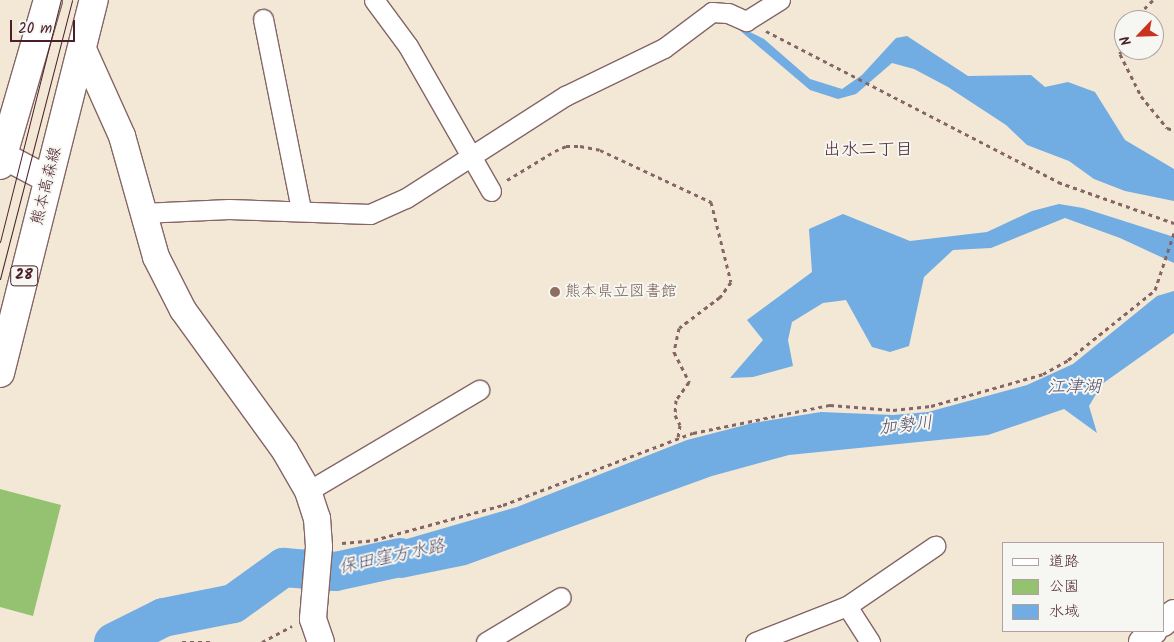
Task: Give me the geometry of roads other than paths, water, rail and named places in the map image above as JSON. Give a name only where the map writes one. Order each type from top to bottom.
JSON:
[{"type":"main road","points":[[1,157],[48,0]]},
{"type":"main road","name":"熊本高森線","points":[[0,373],[94,0]]},
{"type":"street","points":[[374,0],[408,46],[491,191]]},
{"type":"street","points":[[142,213],[301,210],[370,214],[406,198],[565,96],[664,48],[712,12],[728,13],[746,20],[780,0]]},
{"type":"street","points":[[263,19],[301,210]]},
{"type":"street","points":[[82,46],[122,136],[142,213],[156,257],[183,310],[285,452],[308,491],[317,518],[319,546],[314,585],[313,614],[321,642]]},
{"type":"street","points":[[1,157],[49,180]]},
{"type":"street","points":[[308,491],[479,390]]},
{"type":"street","points":[[755,642],[847,606],[935,546]]},
{"type":"street","points":[[486,642],[561,597]]},
{"type":"street","points":[[847,606],[870,642]]},
{"type":"street","points":[[1164,622],[1174,613]]},
{"type":"street","points":[[1142,642],[1153,632]]},
{"type":"water","points":[[730,22],[764,39],[810,79],[842,89],[862,75],[896,38],[907,36],[968,76],[1031,75],[1045,87],[1068,82],[1095,92],[1125,140],[1174,169],[1174,201],[1125,191],[1094,179],[1069,161],[1027,145],[1006,125],[948,87],[914,69],[892,63],[856,94],[838,99],[810,90]]},
{"type":"water","points":[[1059,204],[1083,208],[1174,237],[1174,263],[1120,238],[1065,218],[991,248],[953,250],[924,277],[909,346],[890,352],[872,347],[846,300],[823,303],[792,322],[788,340],[793,366],[753,377],[730,378],[763,340],[747,320],[812,272],[809,229],[843,214],[910,241],[987,232],[1032,211]]},
{"type":"water","name":"江津湖","points":[[1174,291],[1174,333],[1102,384],[1089,406],[1097,433],[1064,409],[988,435],[789,455],[712,476],[466,565],[402,578],[337,567],[386,545],[517,507],[687,440],[753,423],[821,412],[893,415],[928,412],[1027,385],[1073,364],[1157,296]]},
{"type":"waterway","name":"保田窪方水路","points":[[113,642],[163,617],[233,603],[283,567],[335,571],[399,557]]},
{"type":"tram line","points":[[0,242],[61,0]]},
{"type":"tram line","points":[[0,279],[72,0]]},
{"type":"place","name":"熊本県立図書館","points":[[555,292]]},
{"type":"district","name":"出水二丁目","points":[[868,151]]},
{"type":"water label","name":"加勢川","points":[[906,427]]}]
